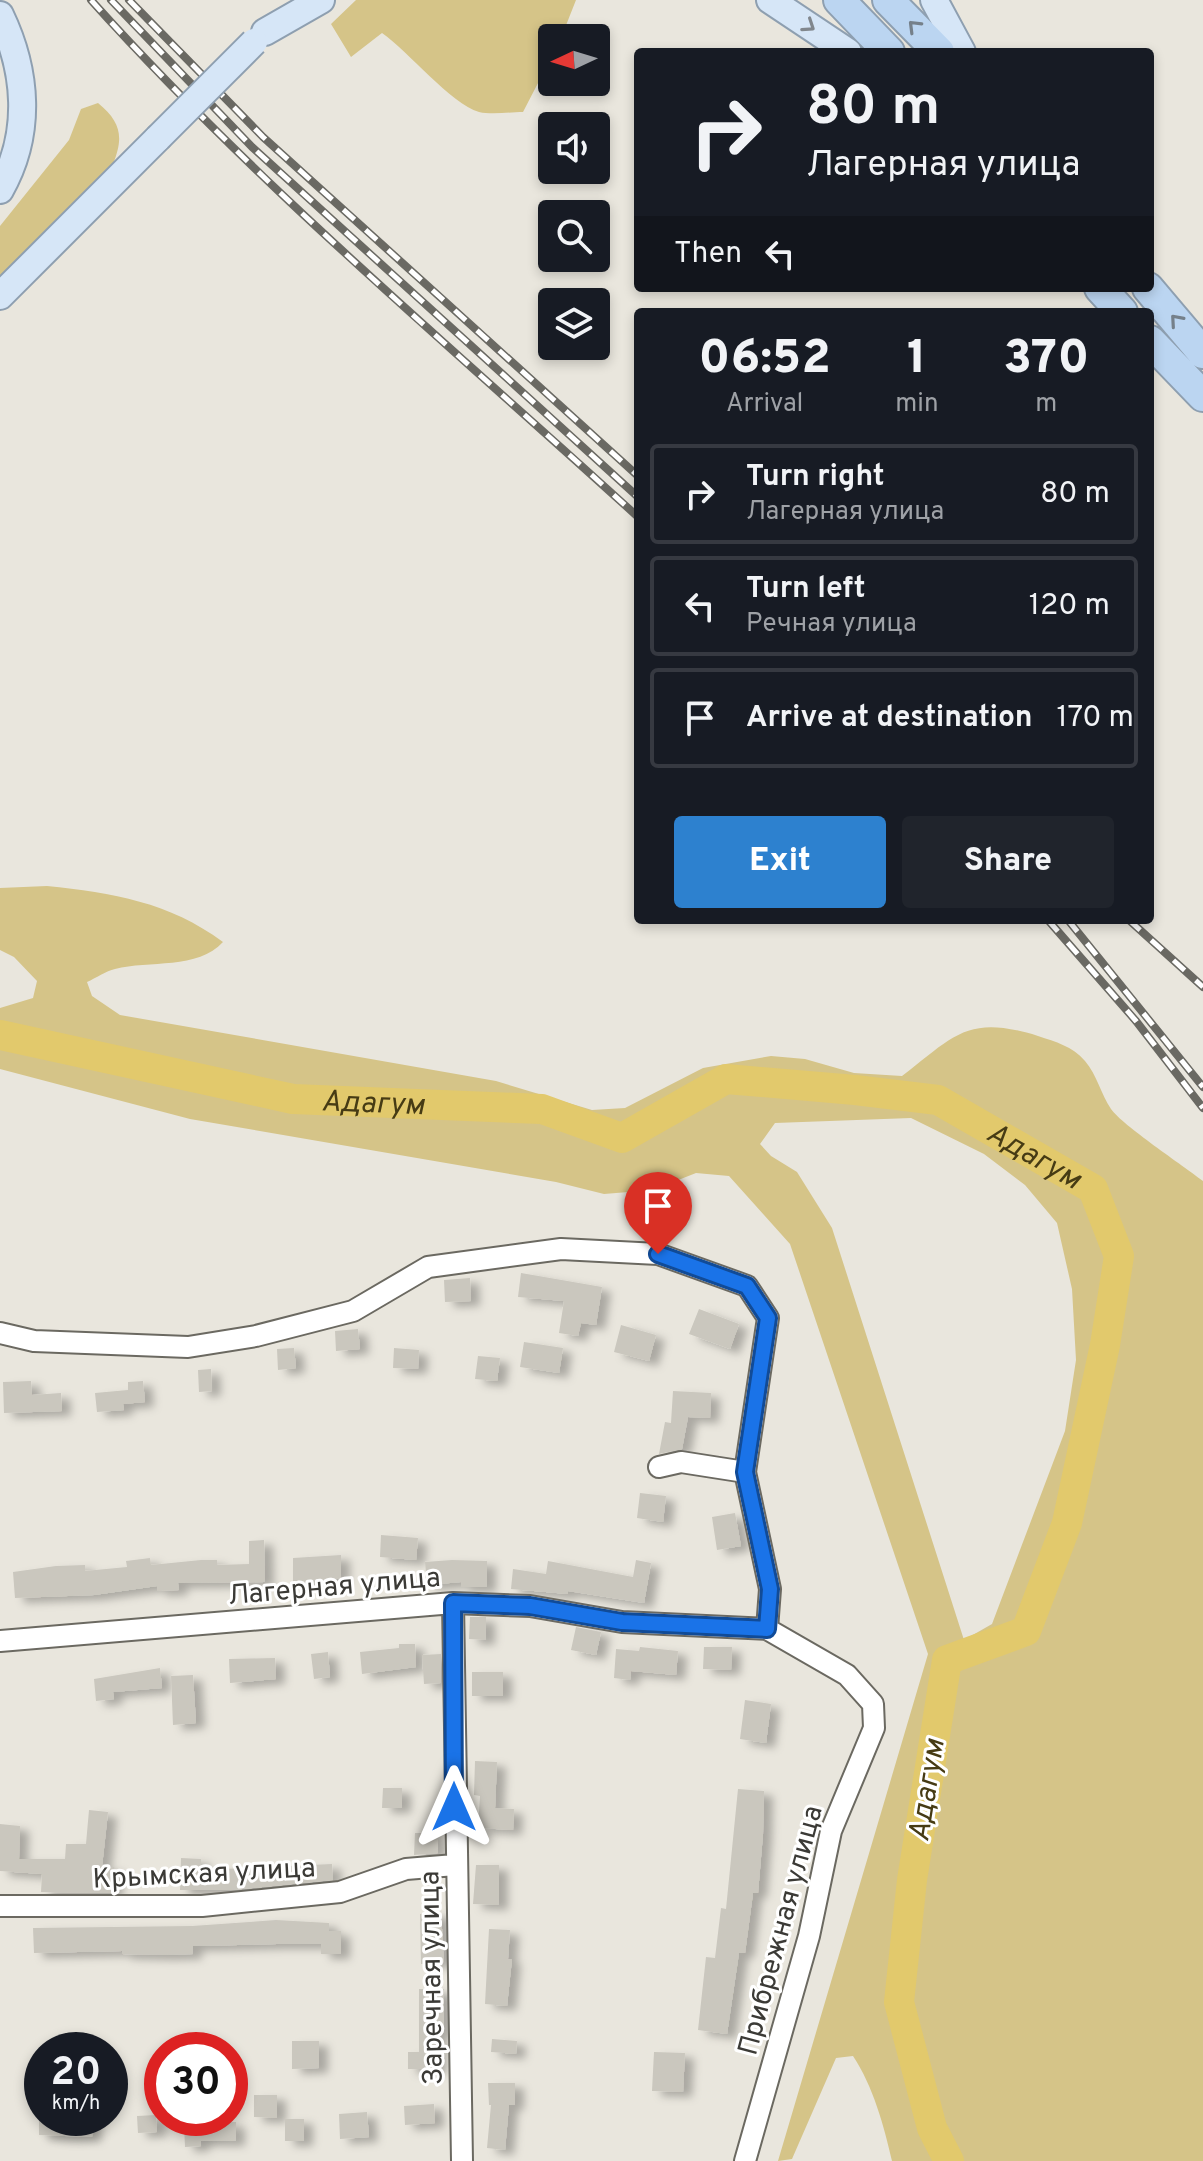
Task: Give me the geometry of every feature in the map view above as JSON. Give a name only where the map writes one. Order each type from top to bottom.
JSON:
[{"type":"highway","points":[[839,0],[885,48]]},
{"type":"highway","points":[[888,0],[935,48]]},
{"type":"highway","points":[[1104,292],[1118,308]]},
{"type":"highway","points":[[1151,292],[1203,353]]},
{"type":"highway","points":[[1154,345],[1203,396]]},
{"type":"main road","points":[[260,37],[282,0]]},
{"type":"main road","points":[[0,296],[297,0]]},
{"type":"main road","points":[[260,37],[321,0]]},
{"type":"main road","points":[[770,0],[842,48]]},
{"type":"main road","points":[[934,0],[960,48]]},
{"type":"main road","points":[[0,15],[18,53],[24,110],[19,142],[0,190]]},
{"type":"street","points":[[0,1333],[34,1341],[188,1347],[256,1336],[353,1311],[428,1267],[561,1249],[658,1254],[747,1286],[768,1318],[745,1472],[770,1589],[767,1629]]},
{"type":"street","points":[[659,1467],[681,1462],[745,1472]]},
{"type":"street","name":"Лагерная улица","points":[[0,1641],[453,1603],[530,1606],[622,1622],[767,1629]]},
{"type":"street","name":"Заречная улица","points":[[453,1603],[462,2161]]},
{"type":"street","name":"Прибрежная улица","points":[[745,2161],[809,1936],[831,1831],[874,1728],[873,1704],[847,1675],[767,1629]]},
{"type":"street","name":"Крымская улица","points":[[0,1906],[202,1906],[340,1892],[406,1869],[455,1865]]},
{"type":"shaded area","points":[[356,0],[576,0],[567,24],[538,24],[538,83],[523,112],[479,112],[468,107],[382,33],[351,57],[331,24]]},
{"type":"shaded area","points":[[98,103],[112,117],[118,130],[119,146],[113,164],[0,276],[0,226],[69,140],[81,109]]},
{"type":"shaded area","points":[[47,886],[117,896],[182,917],[223,942],[200,957],[172,963],[128,966],[87,982],[92,996],[120,1015],[496,1081],[592,1110],[625,1108],[703,1068],[771,1056],[805,1059],[854,1073],[902,1076],[964,1032],[995,1027],[1014,1030],[1051,1040],[1075,1052],[1089,1066],[1117,1116],[1203,1181],[1203,2161],[892,2161],[872,2093],[853,2056],[836,2058],[792,2159],[778,2161],[928,1654],[790,1244],[729,1176],[696,1173],[653,1190],[604,1194],[556,1182],[190,1119],[0,1069],[0,1008],[33,998],[37,981],[14,957],[0,950],[0,888]],"holes":[[[911,1118],[984,1154],[1025,1185],[1057,1223],[1072,1289],[1076,1360],[1065,1431],[992,1624],[964,1640],[832,1228],[797,1172],[771,1156],[760,1144],[775,1123]]]},
{"type":"building","points":[[521,1273],[602,1287],[596,1325],[581,1323],[578,1336],[559,1333],[564,1301],[518,1297]]},
{"type":"building","points":[[470,1278],[471,1301],[445,1302],[444,1280]]},
{"type":"building","points":[[699,1309],[739,1324],[730,1349],[689,1334]]},
{"type":"building","points":[[621,1325],[656,1335],[649,1361],[614,1352]]},
{"type":"building","points":[[358,1329],[360,1349],[336,1351],[335,1331]]},
{"type":"building","points":[[524,1342],[563,1348],[559,1373],[520,1367]]},
{"type":"building","points":[[294,1348],[296,1368],[278,1370],[277,1349]]},
{"type":"building","points":[[394,1348],[419,1350],[418,1369],[393,1368]]},
{"type":"building","points":[[478,1356],[500,1358],[497,1381],[475,1379]]},
{"type":"building","points":[[211,1369],[212,1391],[199,1392],[198,1370]]},
{"type":"building","points":[[31,1381],[32,1395],[61,1393],[62,1411],[4,1413],[3,1382]]},
{"type":"building","points":[[143,1381],[145,1402],[123,1404],[124,1410],[97,1412],[95,1393],[128,1390],[128,1382]]},
{"type":"building","points":[[673,1391],[711,1393],[710,1418],[688,1417],[682,1449],[659,1454],[665,1422],[671,1423]]},
{"type":"building","points":[[640,1493],[666,1496],[663,1522],[637,1518]]},
{"type":"building","points":[[735,1513],[741,1546],[717,1550],[712,1517]]},
{"type":"building","points":[[381,1535],[418,1538],[416,1560],[380,1557]]},
{"type":"building","points":[[264,1540],[265,1582],[178,1583],[179,1590],[157,1591],[157,1586],[94,1595],[15,1598],[13,1572],[56,1566],[85,1565],[85,1571],[127,1567],[126,1561],[150,1558],[151,1565],[201,1560],[217,1560],[217,1565],[249,1564],[249,1541]]},
{"type":"building","points":[[341,1555],[341,1578],[293,1582],[293,1558]]},
{"type":"building","points":[[636,1560],[651,1563],[644,1603],[568,1591],[568,1594],[511,1589],[513,1569],[546,1574],[548,1561],[633,1577]]},
{"type":"building","points":[[487,1561],[487,1587],[461,1587],[461,1582],[427,1585],[425,1562]]},
{"type":"building","points":[[470,1617],[486,1617],[486,1640],[469,1639]]},
{"type":"building","points":[[576,1627],[601,1632],[596,1655],[571,1650]]},
{"type":"building","points":[[399,1644],[415,1644],[416,1667],[362,1674],[360,1652],[399,1648]]},
{"type":"building","points":[[640,1647],[678,1651],[676,1675],[631,1671],[630,1680],[614,1678],[616,1649],[639,1651]]},
{"type":"building","points":[[704,1647],[732,1647],[731,1670],[703,1669]]},
{"type":"building","points":[[328,1652],[330,1677],[314,1679],[311,1654]]},
{"type":"building","points":[[441,1654],[441,1683],[424,1684],[422,1655]]},
{"type":"building","points":[[275,1658],[276,1679],[230,1683],[229,1659]]},
{"type":"building","points":[[160,1668],[162,1688],[113,1692],[114,1699],[96,1701],[94,1679]]},
{"type":"building","points":[[472,1672],[503,1672],[503,1696],[472,1696]]},
{"type":"building","points":[[193,1675],[196,1723],[173,1725],[171,1676]]},
{"type":"building","points":[[745,1700],[771,1704],[766,1743],[740,1739]]},
{"type":"building","points":[[475,1761],[497,1762],[495,1808],[514,1809],[513,1830],[478,1828],[480,1796],[474,1795]]},
{"type":"building","points":[[383,1788],[402,1788],[402,1808],[382,1808]]},
{"type":"building","points":[[738,1789],[764,1791],[763,1834],[758,1893],[753,1893],[745,1953],[739,1953],[727,2034],[698,2030],[706,1957],[715,1958],[721,1908],[726,1909]]},
{"type":"building","points":[[89,1810],[108,1812],[102,1867],[114,1867],[114,1893],[41,1892],[42,1874],[0,1871],[0,1824],[20,1826],[19,1859],[65,1859],[66,1844],[86,1844]]},
{"type":"building","points":[[415,1833],[438,1833],[438,1853],[414,1855]]},
{"type":"building","points":[[181,1858],[201,1859],[201,1870],[332,1864],[333,1880],[232,1890],[180,1890]]},
{"type":"building","points":[[476,1865],[499,1865],[499,1905],[473,1904]]},
{"type":"building","points":[[441,1912],[444,1962],[421,1964],[420,1914]]},
{"type":"building","points":[[276,1920],[329,1923],[329,1931],[341,1931],[341,1954],[321,1954],[321,1944],[193,1946],[193,1954],[166,1955],[122,1954],[122,1951],[34,1953],[33,1928],[192,1926]]},
{"type":"building","points":[[489,1929],[510,1930],[508,1959],[512,1959],[507,2006],[485,2004]]},
{"type":"building","points":[[419,1989],[444,1989],[444,2033],[438,2033],[438,2069],[408,2069],[408,2052],[419,2052]]},
{"type":"building","points":[[492,2039],[517,2041],[516,2054],[491,2052]]},
{"type":"building","points":[[292,2041],[319,2041],[319,2068],[292,2069]]},
{"type":"building","points":[[654,2052],[685,2053],[683,2092],[652,2091]]},
{"type":"building","points":[[488,2083],[515,2083],[515,2105],[509,2105],[505,2150],[487,2148],[491,2105]]},
{"type":"building","points":[[254,2095],[277,2095],[277,2118],[254,2117]]},
{"type":"building","points":[[434,2104],[435,2123],[405,2125],[404,2106]]},
{"type":"building","points":[[367,2112],[369,2137],[340,2139],[339,2114]]},
{"type":"building","points":[[137,2116],[144,2116],[144,2133],[138,2133]]},
{"type":"building","points":[[285,2119],[304,2119],[304,2141],[285,2141]]},
{"type":"building","points":[[185,2136],[236,2136],[236,2141],[201,2141],[201,2146],[185,2147]]},
{"type":"waterway","name":"Адагум","points":[[0,1035],[293,1099],[542,1109],[622,1138],[726,1079],[938,1100],[1093,1189],[1119,1256],[1105,1345],[1067,1523],[1026,1631],[947,1660],[912,1880],[899,2002],[932,2128],[949,2161]]},
{"type":"railway","points":[[91,0],[155,69],[289,201],[634,513]]},
{"type":"railway","points":[[111,0],[252,147],[634,493]]},
{"type":"railway","points":[[129,0],[263,137],[634,472]]},
{"type":"railway","points":[[1051,924],[1136,1021],[1203,1108]]},
{"type":"railway","points":[[1071,924],[1203,1087]]},
{"type":"railway","points":[[1133,924],[1203,987]]},
{"type":"route","points":[[454,1807],[453,1603],[530,1606],[622,1622],[767,1629],[770,1589],[745,1472],[768,1318],[747,1286],[658,1254]]}]
